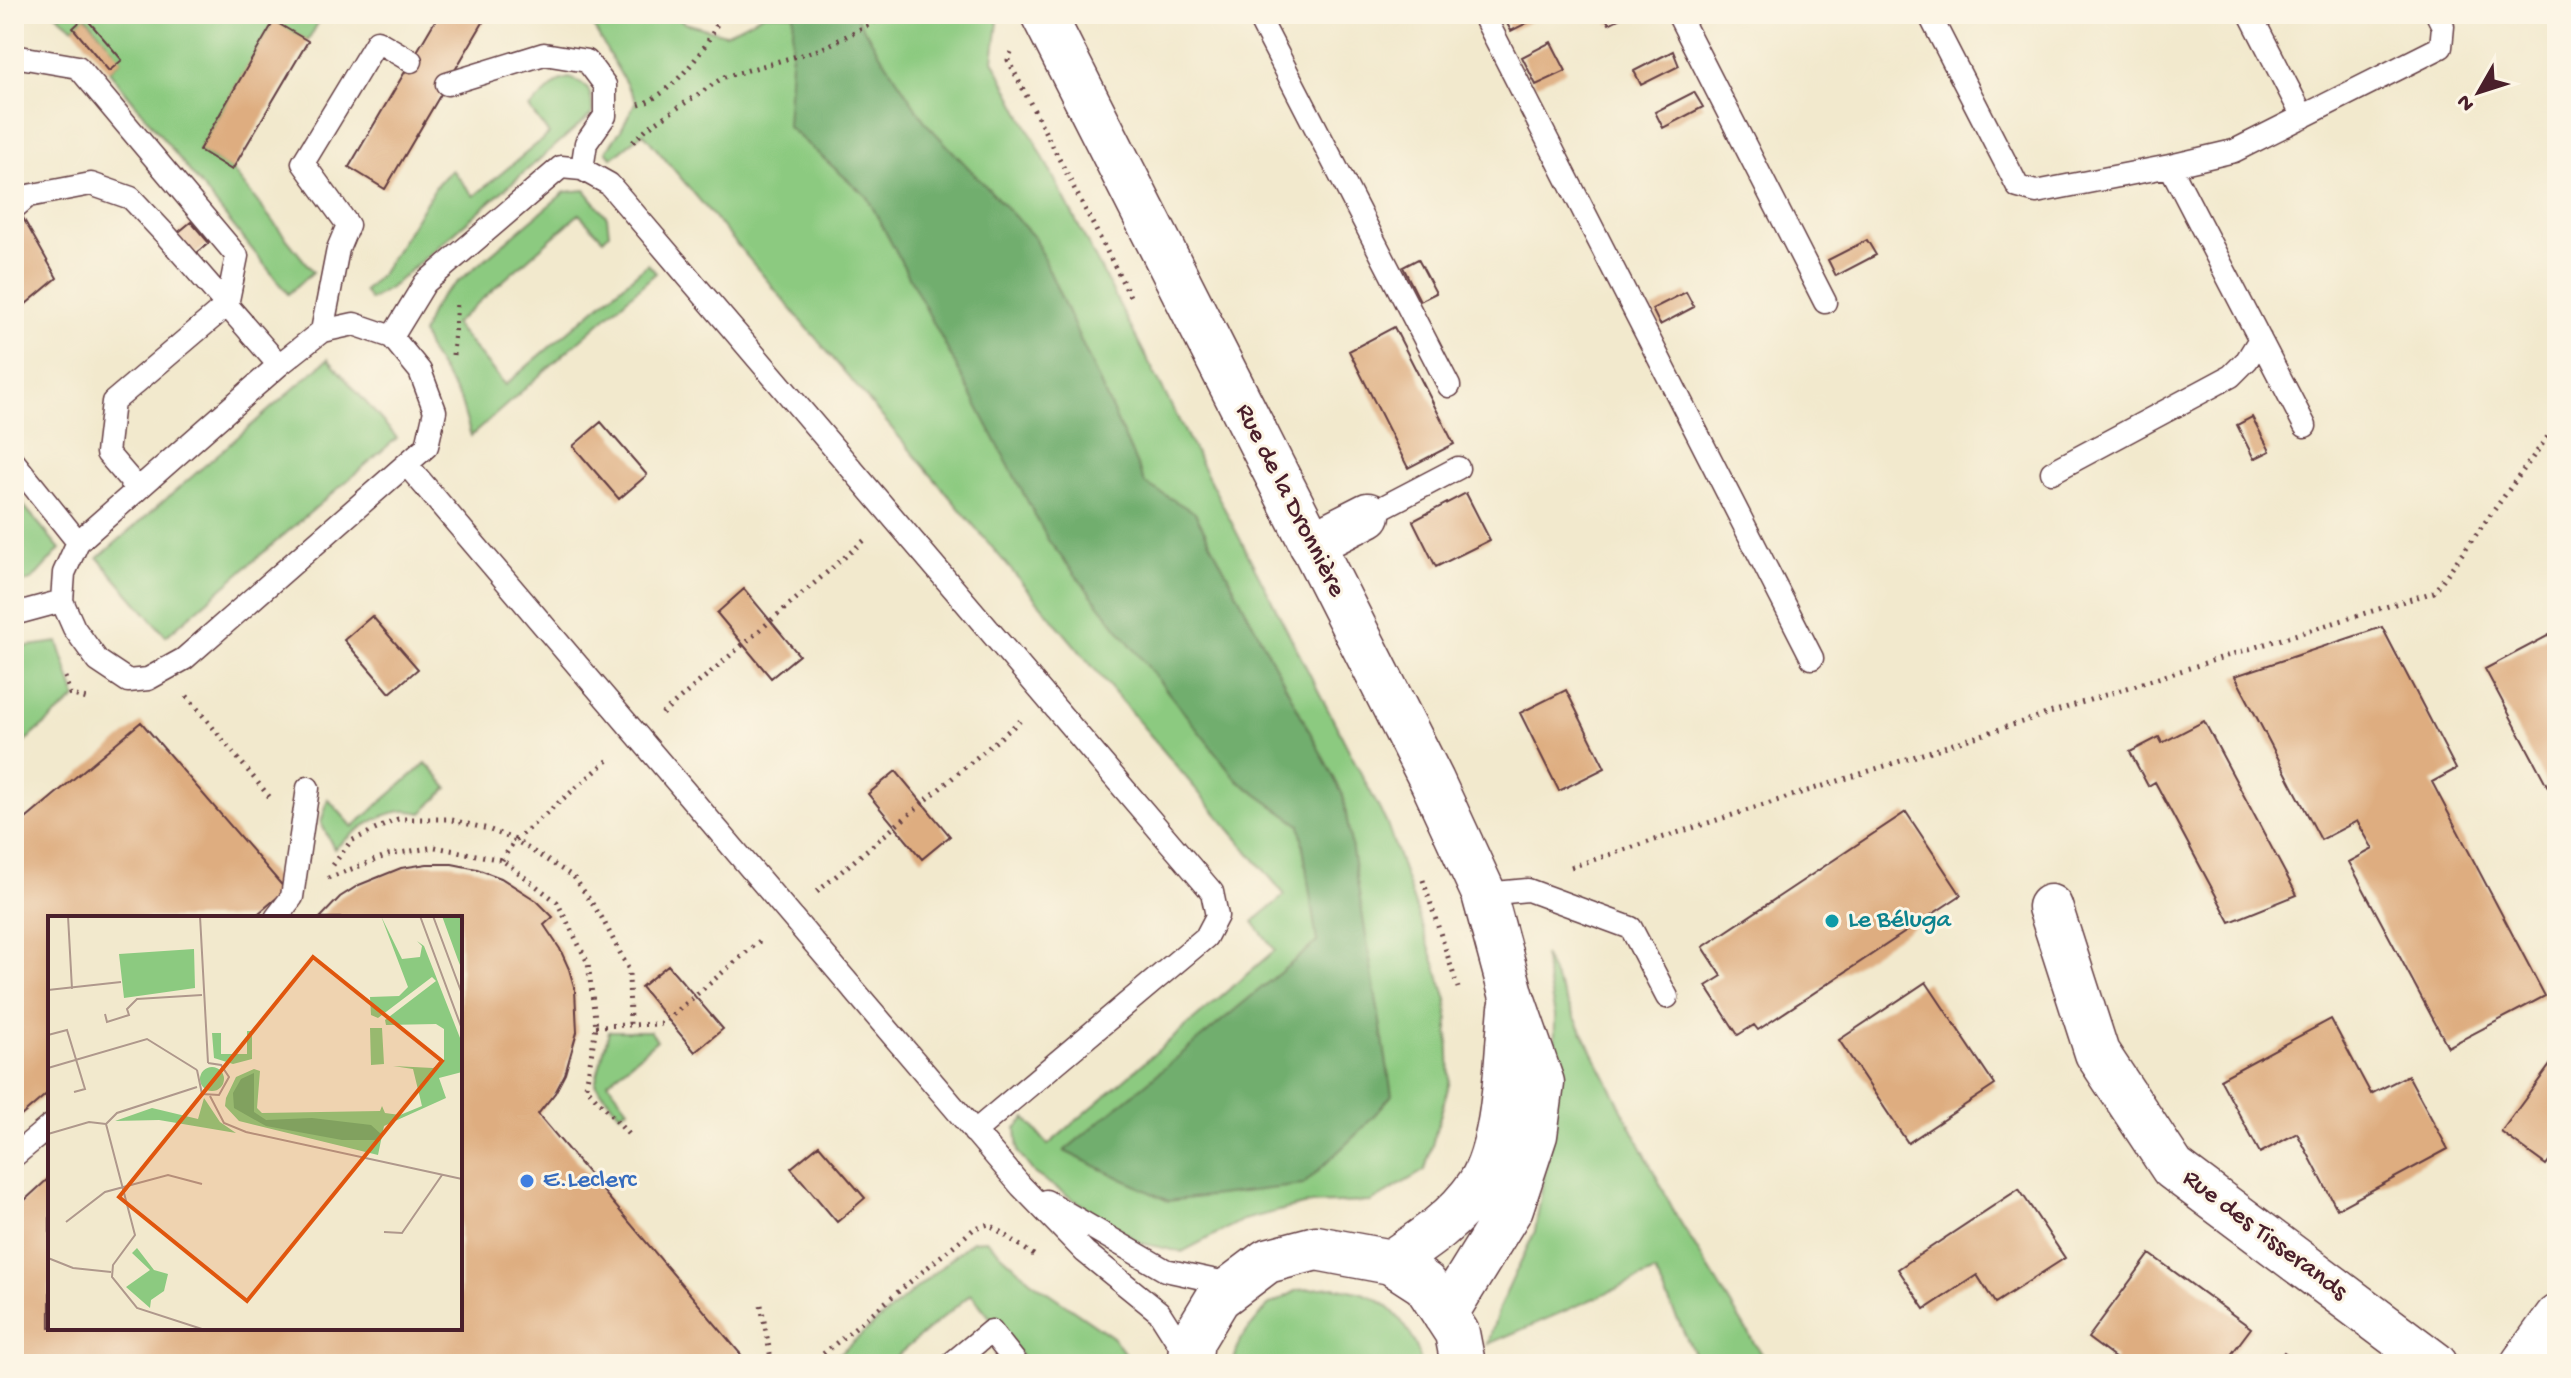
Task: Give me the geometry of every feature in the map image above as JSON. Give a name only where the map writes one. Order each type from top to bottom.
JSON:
[{"type":"street","name":"Rue de la Dronnière","points":[[1043,14],[1432,781],[1484,894],[1512,997],[1542,1083],[1535,1135],[1511,1208],[1445,1315]]},
{"type":"street","points":[[1311,544],[1368,515]]},
{"type":"street","name":"Rue des Tisserands","points":[[2050,907],[2097,1053],[2173,1168],[2435,1364]]},
{"type":"street","name":"Rue de la Dronnière","points":[[1391,1262],[1441,1229],[1480,1184],[1497,1142],[1512,997]]},
{"type":"street","points":[[1190,1362],[1192,1341],[1218,1298],[1267,1261],[1316,1248],[1391,1262],[1425,1284],[1457,1333],[1463,1364]]},
{"type":"street","points":[[2523,1364],[2557,1317]]},
{"type":"lane","points":[[1257,14],[1449,386]]},
{"type":"lane","points":[[1483,14],[1812,658]]},
{"type":"lane","points":[[1678,14],[1825,302]]},
{"type":"lane","points":[[1929,14],[2018,187],[2036,192],[2234,151],[2441,47],[2443,26],[2437,14]]},
{"type":"lane","points":[[2250,14],[2303,117]]},
{"type":"lane","points":[[322,331],[338,249],[348,225],[303,163],[377,41],[411,61]]},
{"type":"lane","points":[[447,84],[544,54],[587,61],[605,85],[605,116],[586,143],[589,173]]},
{"type":"lane","points":[[14,56],[78,67],[237,256],[227,305],[113,402],[107,453],[138,489]]},
{"type":"lane","points":[[2170,166],[2305,426]]},
{"type":"lane","points":[[392,337],[425,283],[561,167],[589,173],[609,184],[1212,892],[1217,916],[1206,937],[974,1132]]},
{"type":"lane","points":[[14,208],[28,196],[91,184],[131,198],[279,365]]},
{"type":"lane","points":[[354,324],[392,337],[420,371],[435,411],[427,446],[184,659],[148,679],[128,681],[98,661],[74,628],[62,601],[64,573],[78,542],[279,365],[322,331],[354,324]]},
{"type":"lane","points":[[2052,472],[2231,376],[2247,360],[2260,339]]},
{"type":"lane","points":[[14,462],[78,542]]},
{"type":"lane","points":[[407,465],[1021,1186],[1085,1252],[1159,1312],[1190,1362]]},
{"type":"lane","points":[[1368,515],[1458,468]]},
{"type":"lane","points":[[14,614],[62,601]]},
{"type":"lane","points":[[278,916],[292,897],[308,788]]},
{"type":"lane","points":[[1484,894],[1528,890],[1631,928],[1667,997]]},
{"type":"lane","points":[[14,1156],[48,1128]]},
{"type":"lane","points":[[1021,1186],[1165,1270],[1235,1285]]},
{"type":"lane","points":[[951,1364],[991,1331],[1017,1364]]},
{"type":"path","points":[[646,103],[677,81],[715,32],[721,14]]},
{"type":"path","points":[[589,173],[646,129],[724,77],[821,49],[890,14]]},
{"type":"path","points":[[1013,46],[1008,60],[1133,301]]},
{"type":"path","points":[[452,363],[457,300]]},
{"type":"path","points":[[1528,890],[1551,873],[2434,592],[2557,424]]},
{"type":"path","points":[[502,860],[515,840],[892,516]]},
{"type":"path","points":[[185,694],[213,727]]},
{"type":"path","points":[[596,1026],[662,1024],[1046,698]]},
{"type":"path","points":[[628,1134],[586,1087],[596,1026],[588,963],[557,902],[502,860],[435,847],[388,855],[321,881],[351,841],[398,819],[448,819],[488,829],[515,840],[574,877],[602,918],[629,970],[630,1025]]},
{"type":"path","points":[[1420,871],[1460,992]]},
{"type":"path","points":[[811,1364],[975,1228],[989,1224],[1020,1244]]},
{"type":"path","points":[[761,1305],[772,1364]]},
{"type":"green space","points":[[56,14],[323,14],[308,41],[274,22],[199,150],[232,170],[313,272],[288,294],[109,71],[121,60],[86,17],[73,28]]},
{"type":"green space","points":[[586,14],[670,14],[685,23],[725,34],[764,14],[994,14],[998,23],[993,60],[1387,824],[1447,999],[1450,1081],[1425,1170],[1371,1202],[1307,1204],[1243,1220],[1182,1252],[1140,1243],[1035,1174],[1018,1152],[1016,1128],[1026,1118],[1048,1145],[1275,950],[1253,922],[1285,895],[643,133],[612,158],[606,151],[636,101]]},
{"type":"green space","points":[[794,14],[854,14],[926,123],[1034,237],[1145,483],[1195,513],[1343,795],[1392,1095],[1363,1128],[1303,1185],[1168,1201],[1064,1151],[1317,942],[1300,825],[1238,781],[1048,540],[867,197],[787,126]]},
{"type":"green space","points":[[569,78],[588,90],[592,114],[390,288],[370,300],[364,291],[382,273],[438,183],[452,170],[474,196],[549,134],[529,108],[559,81]]},
{"type":"green space","points":[[585,190],[607,217],[609,233],[603,239],[579,214],[454,324],[505,385],[648,264],[656,273],[471,436],[460,399],[422,334],[430,313],[441,296],[565,192]]},
{"type":"green space","points":[[328,359],[397,438],[166,636],[98,558]]},
{"type":"green space","points":[[14,494],[60,549],[33,579],[14,587]]},
{"type":"green space","points":[[58,642],[76,698],[14,751],[14,648]]},
{"type":"green space","points":[[426,763],[448,788],[422,813],[404,811],[384,816],[334,849],[321,823],[328,799],[353,827]]},
{"type":"green space","points":[[1543,955],[1676,1215],[1767,1364],[1699,1364],[1655,1272],[1488,1344],[1499,1308],[1535,1231],[1554,1117],[1555,1016]]},
{"type":"green space","points":[[609,1031],[650,1031],[657,1040],[608,1082],[628,1108],[620,1114],[595,1084]]},
{"type":"green space","points":[[986,1240],[1030,1280],[1113,1337],[1132,1364],[1028,1364],[971,1294],[887,1364],[827,1364],[972,1241]]},
{"type":"green space","points":[[1334,1287],[1365,1294],[1385,1305],[1409,1332],[1421,1364],[1233,1364],[1240,1340],[1268,1306],[1298,1290]]},
{"type":"building","points":[[439,14],[488,14],[385,189],[349,167]]},
{"type":"building","points":[[1502,14],[1533,14],[1535,19],[1511,31]]},
{"type":"building","points":[[1604,14],[1628,14],[1609,24]]},
{"type":"building","points":[[85,17],[122,60],[109,71],[73,28]]},
{"type":"building","points":[[274,21],[308,41],[232,170],[199,150]]},
{"type":"building","points":[[1551,42],[1566,71],[1536,85],[1522,57]]},
{"type":"building","points":[[1673,51],[1679,66],[1641,85],[1634,71]]},
{"type":"building","points":[[1694,92],[1703,107],[1663,128],[1655,112]]},
{"type":"building","points":[[14,202],[57,278],[14,314]]},
{"type":"building","points":[[191,222],[209,243],[180,267],[163,245]]},
{"type":"building","points":[[1867,240],[1876,255],[1836,276],[1828,260]]},
{"type":"building","points":[[1418,259],[1436,293],[1420,301],[1403,267]]},
{"type":"building","points":[[1686,292],[1694,307],[1660,325],[1652,309]]},
{"type":"building","points":[[1394,327],[1454,444],[1408,468],[1349,351]]},
{"type":"building","points":[[2252,417],[2270,451],[2254,459],[2237,425]]},
{"type":"building","points":[[601,422],[647,475],[619,499],[573,446]]},
{"type":"building","points":[[1466,493],[1490,540],[1436,567],[1413,521]]},
{"type":"building","points":[[744,589],[799,655],[771,678],[717,613]]},
{"type":"building","points":[[372,616],[418,669],[390,693],[344,640]]},
{"type":"building","points":[[2382,627],[2456,769],[2432,782],[2545,996],[2448,1047],[2349,862],[2373,849],[2357,821],[2321,840],[2235,676]]},
{"type":"building","points":[[2557,631],[2557,804],[2485,669]]},
{"type":"building","points":[[1566,690],[1605,768],[1559,791],[1520,713]]},
{"type":"building","points":[[2204,721],[2297,895],[2230,922],[2155,782],[2148,786],[2130,752],[2159,737],[2162,743]]},
{"type":"building","points":[[141,722],[286,890],[255,916],[48,916],[48,1093],[14,1122],[14,829]]},
{"type":"building","points":[[896,771],[950,836],[922,859],[868,794]]},
{"type":"building","name":"Le Béluga","points":[[1906,812],[1961,895],[1758,1030],[1754,1025],[1738,1035],[1706,986],[1722,976],[1703,947]]},
{"type":"building","name":"E.Leclerc","points":[[452,864],[477,869],[501,878],[537,901],[553,917],[544,925],[569,969],[575,990],[577,1032],[565,1074],[538,1114],[749,1364],[14,1364],[14,1210],[48,1179],[48,1330],[462,1330],[462,916],[322,916],[340,897],[359,885],[401,868]]},
{"type":"building","points":[[668,965],[723,1029],[695,1052],[641,987]]},
{"type":"building","points":[[1926,982],[1995,1085],[1908,1143],[1839,1040]]},
{"type":"building","points":[[2331,1019],[2371,1094],[2408,1075],[2448,1149],[2337,1209],[2297,1133],[2260,1153],[2220,1079]]},
{"type":"building","points":[[2553,1061],[2557,1064],[2557,1150],[2546,1165],[2501,1132]]},
{"type":"building","points":[[819,1145],[865,1198],[837,1222],[791,1168]]},
{"type":"building","points":[[2019,1189],[2065,1258],[1995,1303],[1977,1275],[1925,1309],[1898,1269]]},
{"type":"building","points":[[2150,1254],[2251,1328],[2224,1364],[2112,1364],[2116,1359],[2088,1338]]},
{"type":"building","points":[[2284,1352],[2300,1364],[2275,1364]]},
{"type":"place","name":"Le Béluga","points":[[1832,921]]},
{"type":"place","name":"E.Leclerc","points":[[527,1181]]}]
